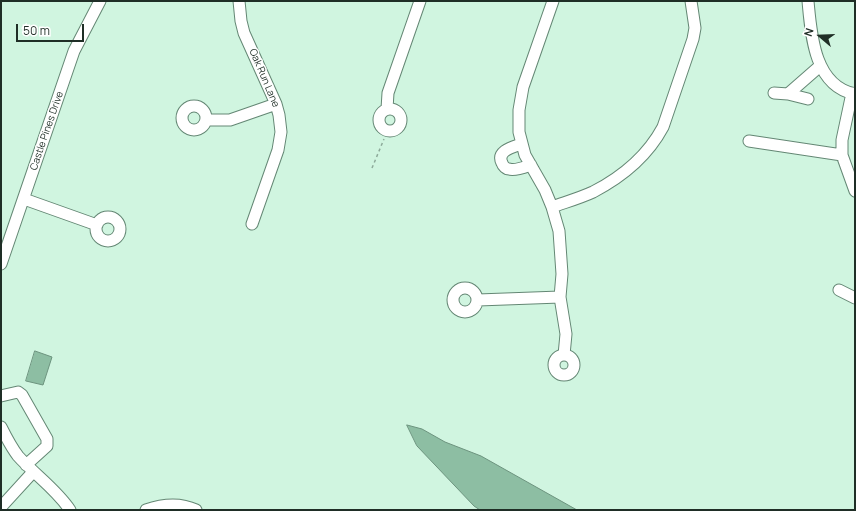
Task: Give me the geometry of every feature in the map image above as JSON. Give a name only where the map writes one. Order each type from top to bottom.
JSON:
[{"type":"street","name":"Castle Pines Drive","points":[[1,264],[74,51],[100,1]]},
{"type":"street","name":"Oak Run Lane","points":[[239,1],[240,21],[244,33],[276,104],[281,123],[280,142],[252,224]]},
{"type":"street","points":[[387,109],[388,93],[420,1]]},
{"type":"street","points":[[553,1],[522,92],[519,110],[519,132],[521,144],[545,190],[559,231],[562,274],[560,297],[566,334],[564,355]]},
{"type":"street","points":[[552,207],[594,191],[620,174],[642,157],[658,136],[663,127],[693,39],[695,28],[691,1]]},
{"type":"street","points":[[808,1],[810,24],[820,66],[837,86],[853,94],[842,140],[842,155],[855,191]]},
{"type":"street","points":[[788,94],[820,66]]},
{"type":"street","points":[[774,93],[788,94],[808,99]]},
{"type":"street","points":[[206,120],[230,120],[276,104]]},
{"type":"street","points":[[749,141],[842,155]]},
{"type":"street","points":[[521,144],[504,152],[502,156],[502,164],[510,170],[531,165]]},
{"type":"street","points":[[24,199],[97,225]]},
{"type":"street","points":[[839,290],[855,298]]},
{"type":"street","points":[[478,300],[560,297]]},
{"type":"street","points":[[1,396],[18,392],[22,395],[47,439],[47,446],[1,506]]},
{"type":"street","points":[[1,427],[9,443],[30,468],[62,498],[70,510]]},
{"type":"street","points":[[146,510],[169,504],[190,507],[196,510]]},
{"type":"path","points":[[372,168],[384,139]]},
{"type":"shaded area","points":[[35,351],[52,357],[43,385],[26,381]]},
{"type":"shaded area","points":[[407,425],[422,429],[445,442],[481,456],[577,510],[480,510],[474,506],[417,446]]}]
